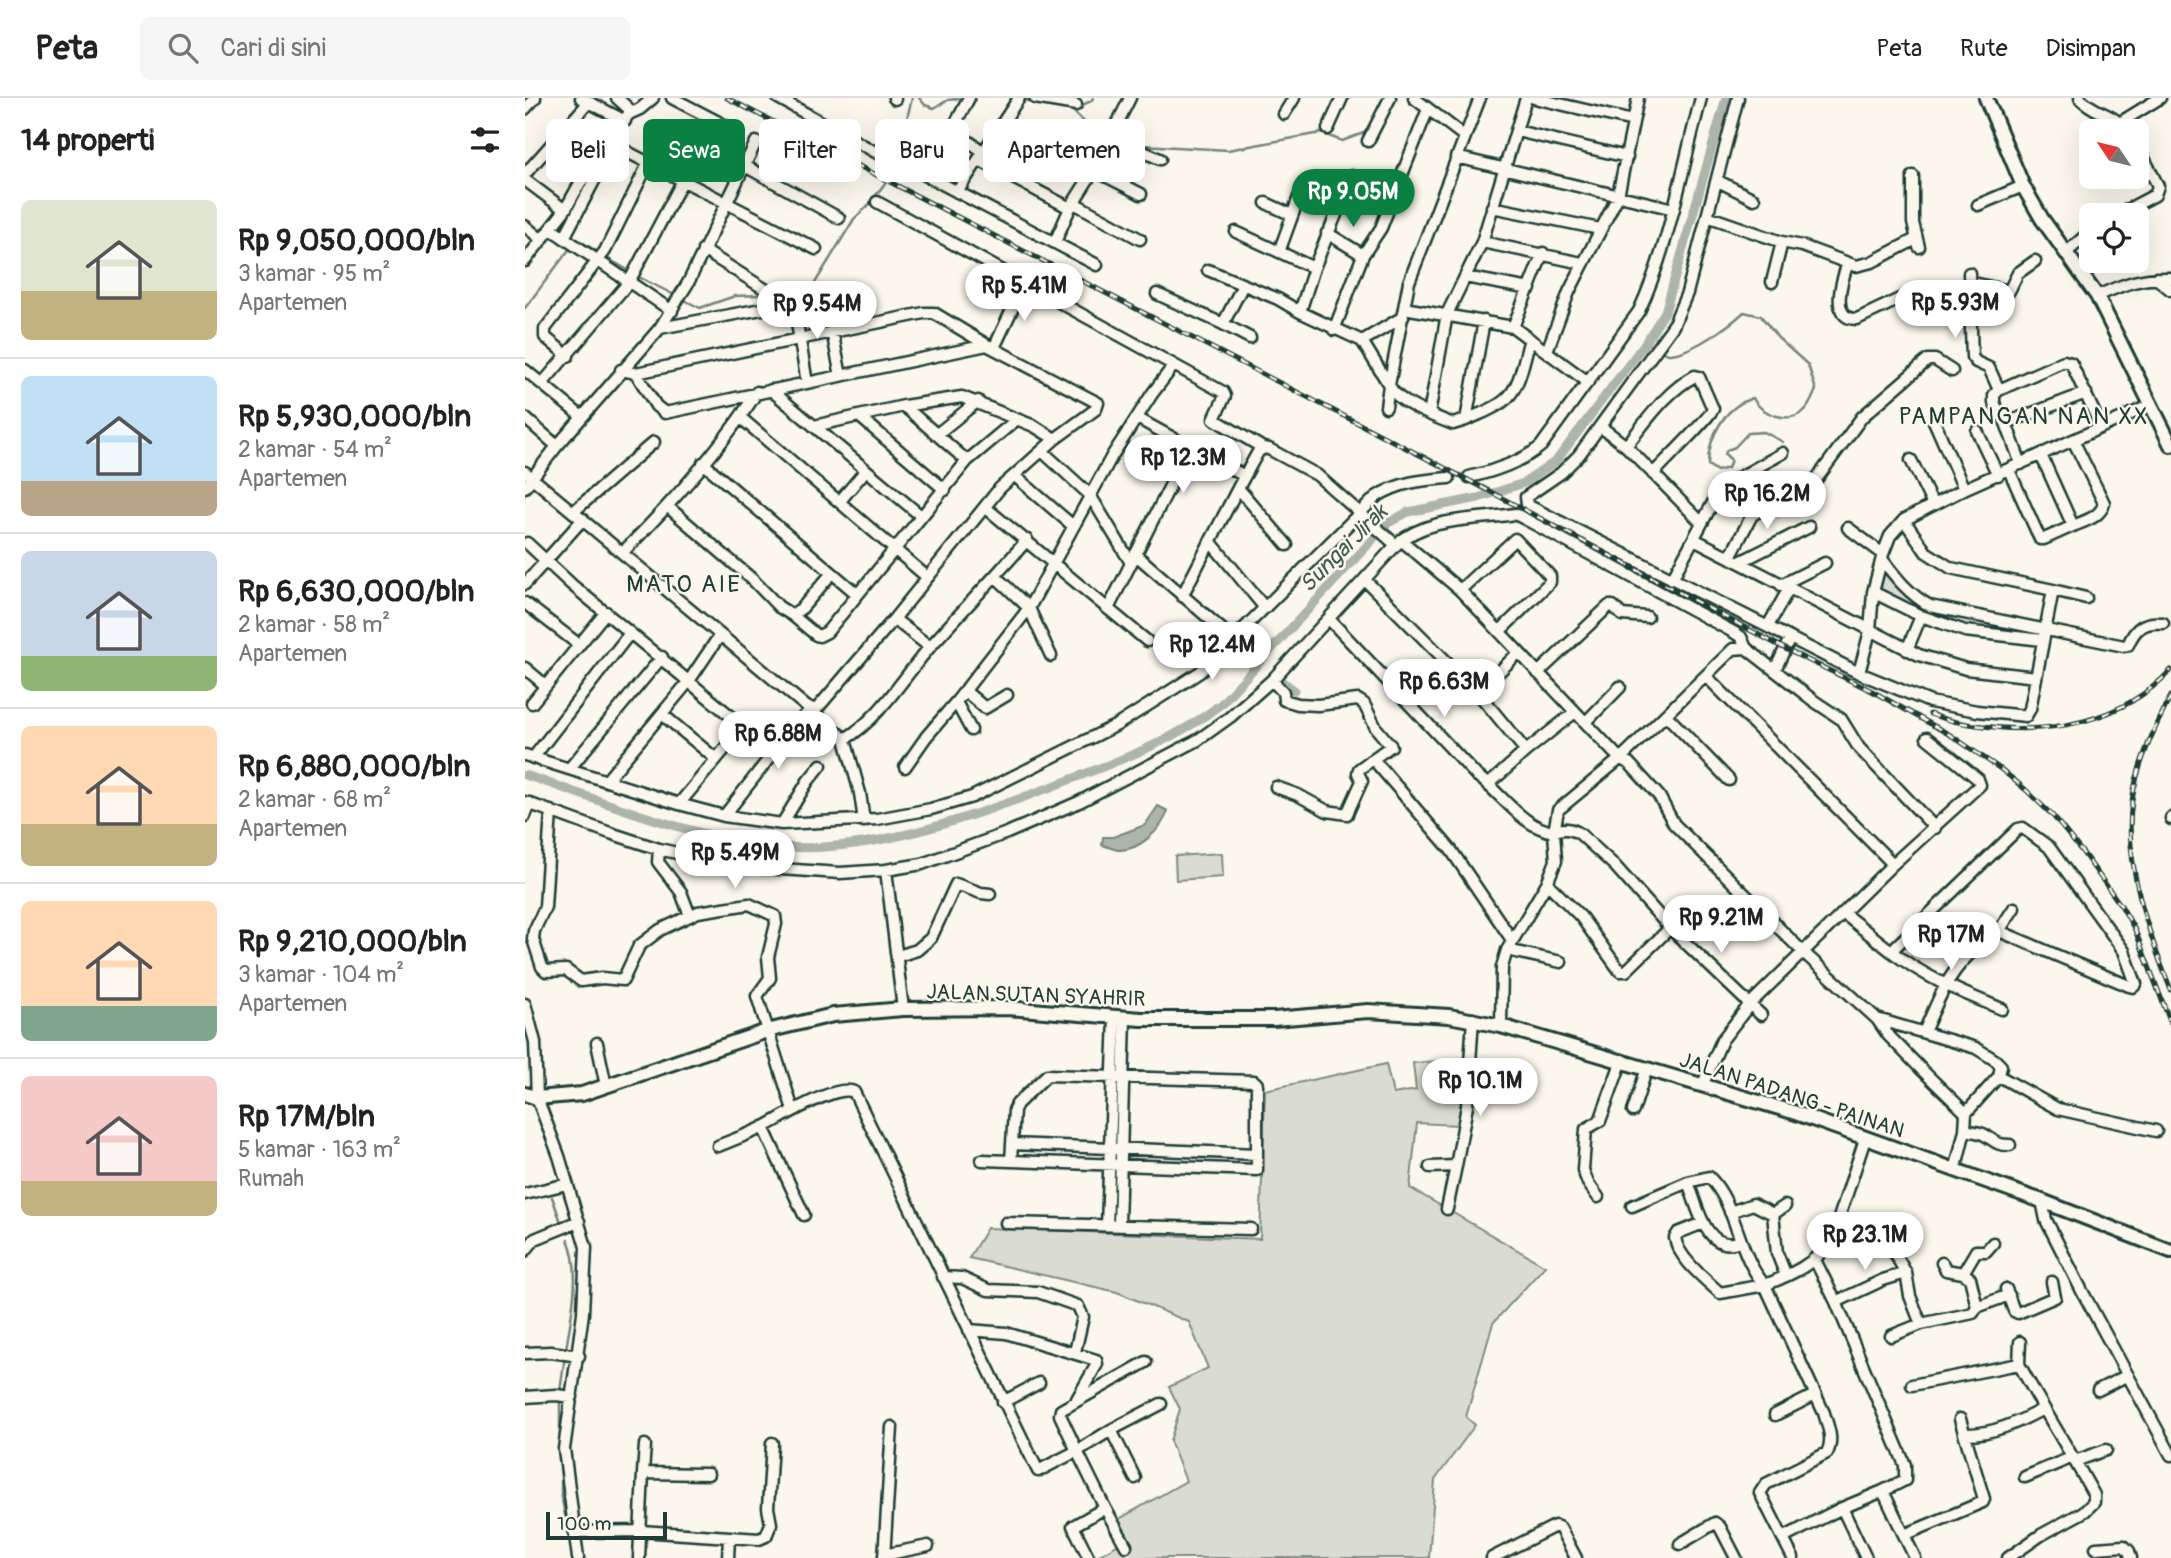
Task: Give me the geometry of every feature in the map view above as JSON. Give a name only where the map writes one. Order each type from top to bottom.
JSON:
[{"type":"main road","points":[[1986,98],[2022,186],[2097,296],[2171,445]]},
{"type":"main road","name":"JALAN SUTAN SYAHRIR","points":[[531,1096],[582,1094],[767,1031],[833,1015],[903,1009],[1007,1008],[1120,1017],[1265,1019],[1368,1011],[1391,1012]]},
{"type":"main road","name":"JALAN PADANG - PAINAN","points":[[1391,1012],[1473,1019],[1703,1084],[1793,1112],[2042,1201],[2171,1251]]},
{"type":"street","points":[[525,109],[535,98]]},
{"type":"street","points":[[617,98],[629,108],[627,118]]},
{"type":"street","points":[[627,118],[653,98]]},
{"type":"street","points":[[672,98],[712,119]]},
{"type":"street","points":[[780,98],[875,152]]},
{"type":"street","points":[[969,98],[952,130],[981,156],[1072,206],[1140,239]]},
{"type":"street","points":[[1035,98],[1076,105]]},
{"type":"street","points":[[1119,119],[1130,98]]},
{"type":"street","points":[[1284,114],[1294,98]]},
{"type":"street","points":[[1371,136],[1390,98]]},
{"type":"street","points":[[1416,98],[1464,136]]},
{"type":"street","points":[[1386,407],[1409,282],[1480,98]]},
{"type":"street","points":[[1429,414],[1447,314],[1482,242],[1526,98]]},
{"type":"street","points":[[1534,98],[1633,121]]},
{"type":"street","points":[[1547,351],[1583,263],[1618,196],[1638,98]]},
{"type":"street","points":[[1469,477],[1535,451],[1552,432],[1639,311],[1650,287],[1674,209],[1701,98]]},
{"type":"street","points":[[1738,98],[1687,293],[1665,340],[1569,467],[1525,497],[1527,505],[1859,673],[1930,702],[2022,716],[2030,711],[2053,590]]},
{"type":"street","points":[[2080,98],[2089,107],[2110,119]]},
{"type":"street","points":[[2134,119],[2160,98]]},
{"type":"street","points":[[1006,119],[1018,99]]},
{"type":"street","points":[[1328,130],[1340,99]]},
{"type":"street","points":[[525,174],[585,100],[627,118]]},
{"type":"street","points":[[1334,330],[1363,255],[1381,228],[1427,108]]},
{"type":"street","points":[[1517,131],[1627,157]]},
{"type":"street","points":[[756,142],[745,166],[839,218]]},
{"type":"street","points":[[1145,151],[1160,159]]},
{"type":"street","points":[[957,192],[983,153]]},
{"type":"street","points":[[1456,157],[1674,209]]},
{"type":"street","points":[[2140,203],[2155,195],[2158,186],[2149,168]]},
{"type":"street","points":[[568,356],[545,337],[544,331],[602,257],[643,174]]},
{"type":"street","points":[[1300,312],[1327,233],[1352,176]]},
{"type":"street","points":[[1707,216],[1848,263],[1864,265],[1917,243],[1913,223],[1913,176]]},
{"type":"street","points":[[525,180],[565,210]]},
{"type":"street","points":[[1718,181],[1754,199]]},
{"type":"street","points":[[525,261],[583,182]]},
{"type":"street","points":[[569,242],[593,182]]},
{"type":"street","points":[[542,384],[632,276],[682,182]]},
{"type":"street","points":[[687,182],[816,249]]},
{"type":"street","points":[[525,488],[529,475],[660,328],[684,292],[737,182]]},
{"type":"street","points":[[938,182],[1097,265]]},
{"type":"street","points":[[1055,242],[1086,182]]},
{"type":"street","points":[[1114,182],[1141,194]]},
{"type":"street","points":[[1978,205],[2022,186]]},
{"type":"street","points":[[1279,252],[1299,197]]},
{"type":"street","points":[[877,202],[1225,393],[1214,419],[1263,448],[1281,454],[1313,472],[1362,515],[1460,590],[1621,759],[1629,762],[1659,796],[1674,824],[1803,952],[1877,1018],[1888,1035],[1966,1113]]},
{"type":"street","points":[[1266,203],[1292,215]]},
{"type":"street","points":[[1492,207],[1600,229]]},
{"type":"street","points":[[525,226],[542,240]]},
{"type":"street","points":[[551,229],[569,242],[602,257],[632,276],[673,308]]},
{"type":"street","points":[[1236,232],[1314,268]]},
{"type":"street","points":[[1327,233],[1363,255]]},
{"type":"street","points":[[1482,242],[1583,263]]},
{"type":"street","points":[[1772,282],[1782,242]]},
{"type":"street","points":[[2067,252],[2079,242]]},
{"type":"street","points":[[703,250],[768,291]]},
{"type":"street","points":[[1513,327],[1543,253]]},
{"type":"street","points":[[1999,390],[1989,368],[1972,357],[1968,278],[2009,290],[2018,273],[2035,261]]},
{"type":"street","points":[[1848,263],[1841,287],[1840,309],[1843,316],[1857,319],[1906,296]]},
{"type":"street","points":[[1208,271],[1293,306],[1334,330],[1361,341],[1399,397],[1453,424],[1508,398],[1516,383],[1530,339]]},
{"type":"street","points":[[1465,277],[1530,289]]},
{"type":"street","points":[[2097,296],[2127,282],[2147,277],[2171,278]]},
{"type":"street","points":[[2156,278],[2171,290]]},
{"type":"street","points":[[990,347],[1024,284]]},
{"type":"street","points":[[1223,324],[1243,285]]},
{"type":"street","points":[[660,328],[858,291]]},
{"type":"street","points":[[1157,294],[1250,338]]},
{"type":"street","points":[[794,305],[807,383]]},
{"type":"street","points":[[621,370],[636,373],[832,331],[935,313],[990,347],[1098,403],[1096,409],[1055,439],[1000,488],[894,619],[773,752],[725,816]]},
{"type":"street","points":[[1361,341],[1403,313],[1447,314],[1513,327],[1588,382]]},
{"type":"street","points":[[1466,420],[1484,321]]},
{"type":"street","points":[[832,331],[841,376]]},
{"type":"street","points":[[636,373],[656,406],[665,413],[757,392],[990,347]]},
{"type":"street","points":[[1735,560],[1752,515],[1815,481],[1862,417],[1928,360],[1935,360],[1952,371]]},
{"type":"street","points":[[2021,464],[2006,423],[1994,403],[1994,396],[1999,390],[2064,361],[2071,363],[2101,427]]},
{"type":"street","points":[[905,767],[1029,608],[1072,525],[1152,394],[1174,365]]},
{"type":"street","points":[[525,370],[582,417]]},
{"type":"street","points":[[1626,446],[1676,390],[1687,380],[1699,377],[1713,409],[1712,414],[1653,474]]},
{"type":"street","points":[[771,390],[921,516]]},
{"type":"street","points":[[623,552],[667,506],[741,418],[757,392]]},
{"type":"street","points":[[2006,423],[2086,393]]},
{"type":"street","points":[[814,426],[904,406],[962,397],[978,401],[1034,426],[1055,439]]},
{"type":"street","points":[[937,433],[978,401]]},
{"type":"street","points":[[1859,673],[1870,631],[1873,592],[1882,556],[1891,537],[1904,520],[1964,489],[2151,405]]},
{"type":"street","points":[[904,406],[967,461]]},
{"type":"street","points":[[860,416],[945,490]]},
{"type":"street","points":[[525,418],[557,446]]},
{"type":"street","points":[[741,418],[927,577]]},
{"type":"street","points":[[1137,418],[1243,475]]},
{"type":"street","points":[[667,506],[753,580],[779,607],[819,636],[827,632],[967,461],[1016,419]]},
{"type":"street","points":[[1934,421],[1964,489]]},
{"type":"street","points":[[1601,427],[1626,446],[1702,523]]},
{"type":"street","points":[[1977,431],[1998,475]]},
{"type":"street","points":[[2009,470],[2040,539],[2073,526],[2101,512],[2104,503],[2073,440]]},
{"type":"street","points":[[573,512],[654,442]]},
{"type":"street","points":[[1182,596],[1243,475],[1263,448]]},
{"type":"street","points":[[1108,608],[1173,481],[1193,449]]},
{"type":"street","points":[[1042,451],[1090,495],[1133,558],[1234,640]]},
{"type":"street","points":[[1672,579],[1717,495],[1728,485],[1783,453]]},
{"type":"street","points":[[2041,455],[2073,526]]},
{"type":"street","points":[[1910,460],[1933,505]]},
{"type":"street","points":[[703,463],[857,594]]},
{"type":"street","points":[[840,501],[866,470]]},
{"type":"street","points":[[529,475],[845,739],[860,793],[864,821]]},
{"type":"street","points":[[1015,476],[1072,525]]},
{"type":"street","points":[[631,634],[529,756],[679,804],[725,816],[782,824],[864,821],[931,809],[972,797],[1129,718],[1200,672],[1362,515],[1376,497],[1412,481],[1449,478]]},
{"type":"street","points":[[1238,488],[1287,545]]},
{"type":"street","points":[[985,508],[1147,641]]},
{"type":"street","points":[[525,816],[527,802],[659,849],[735,866],[840,873],[922,864],[1007,833],[1119,783],[1198,740],[1230,718],[1273,679],[1396,542],[1413,532],[1434,525],[1515,514],[1741,637],[1746,648],[1841,719],[1859,748],[1935,828]]},
{"type":"street","points":[[525,584],[583,519]]},
{"type":"street","points":[[1904,520],[1926,552],[1951,568],[2086,598]]},
{"type":"street","points":[[1735,560],[1809,527]]},
{"type":"street","points":[[1848,528],[1882,556],[1900,583],[1915,598],[1930,606],[2043,635]]},
{"type":"street","points":[[1460,590],[1515,539],[1551,576],[1550,582],[1500,631]]},
{"type":"street","points":[[1693,539],[1929,659],[1966,669],[2036,677]]},
{"type":"street","points":[[845,739],[876,713],[930,647],[1027,540]]},
{"type":"street","points":[[1210,541],[1265,608]]},
{"type":"street","points":[[527,543],[773,752]]},
{"type":"street","points":[[1768,626],[1784,587],[1825,564]]},
{"type":"street","points":[[792,615],[802,608],[832,573]]},
{"type":"street","points":[[995,576],[1029,608],[1052,656]]},
{"type":"street","points":[[1369,584],[1478,693],[1526,751]]},
{"type":"street","points":[[1873,592],[1921,616],[1965,631],[2043,635],[2124,646],[2128,645],[2134,634],[2145,624],[2163,622]]},
{"type":"street","points":[[525,603],[577,644]]},
{"type":"street","points":[[1538,673],[1609,606],[1613,606],[1622,615],[1647,617]]},
{"type":"street","points":[[532,703],[577,644],[606,612]]},
{"type":"street","points":[[1907,650],[1921,616]]},
{"type":"street","points":[[894,619],[930,647]]},
{"type":"street","points":[[1329,619],[1476,775],[1543,831],[1554,832],[1560,828],[1574,830],[1580,834],[1615,866],[1670,928],[1761,1015]]},
{"type":"street","points":[[607,780],[689,681],[720,635]]},
{"type":"street","points":[[1775,670],[1790,638]]},
{"type":"street","points":[[1501,1026],[1502,967],[1512,940],[1547,883],[1556,861],[1554,832],[1558,810],[1621,759],[1728,653],[1737,648],[1746,648]]},
{"type":"street","points":[[1478,693],[1519,652]]},
{"type":"street","points":[[569,769],[662,657]]},
{"type":"street","points":[[525,668],[545,685]]},
{"type":"street","points":[[1706,676],[1893,864]]},
{"type":"street","points":[[1273,679],[1283,692],[1284,700],[1298,704],[1318,705],[1358,700],[1364,704],[1376,728],[1391,746],[1359,769],[1362,781],[1347,814],[1327,811],[1298,795],[1276,787]]},
{"type":"street","points":[[1586,722],[1620,687]]},
{"type":"street","points":[[965,691],[985,708],[1007,695]]},
{"type":"street","points":[[956,702],[971,730]]},
{"type":"street","points":[[1489,784],[1575,712]]},
{"type":"street","points":[[662,714],[716,760]]},
{"type":"street","points":[[1666,715],[1729,780]]},
{"type":"street","points":[[679,804],[743,727]]},
{"type":"street","points":[[1703,1084],[1722,1040],[1750,1004],[1980,783],[1927,738]]},
{"type":"street","points":[[1373,759],[1451,850],[1512,940]]},
{"type":"street","points":[[782,824],[821,765]]},
{"type":"street","points":[[551,811],[545,907],[534,930],[533,939],[544,970],[566,970],[581,981],[602,978],[624,980],[639,946],[660,930],[690,916],[712,908],[749,904],[776,917],[768,957],[770,978],[757,996],[793,1111]]},
{"type":"street","points":[[1891,951],[2018,829],[2023,828],[2049,848],[2124,951],[2136,986],[2129,986],[2000,931]]},
{"type":"street","points":[[659,849],[658,862],[681,892],[690,916]]},
{"type":"street","points":[[886,870],[903,1009]]},
{"type":"street","points":[[898,956],[926,944],[957,883],[990,894]]},
{"type":"street","points":[[1547,883],[1581,917],[1621,971],[1626,971],[1670,928]]},
{"type":"street","points":[[1924,1032],[1945,985],[1958,964],[1991,935],[2000,931],[2014,908]]},
{"type":"street","points":[[1843,913],[1914,969],[2002,1009]]},
{"type":"street","points":[[1507,950],[1560,962]]},
{"type":"street","points":[[525,1004],[535,1042],[536,1073],[531,1096],[559,1156],[586,1247],[576,1355],[564,1396],[564,1449],[578,1558]]},
{"type":"street","points":[[1113,1225],[1121,1165],[1115,1148],[1112,1076],[1120,1017]]},
{"type":"street","points":[[1113,1225],[1109,1164],[1115,1148],[1123,1077],[1120,1017]]},
{"type":"street","points":[[1877,1018],[1976,1048],[2001,1066],[1999,1076],[1966,1113],[1965,1130],[1955,1171]]},
{"type":"street","points":[[1447,1209],[1467,1106],[1473,1019]]},
{"type":"street","points":[[597,1043],[605,1086]]},
{"type":"street","points":[[1598,1197],[1585,1177],[1585,1133],[1586,1129],[1600,1121],[1622,1060]]},
{"type":"street","points":[[1633,1111],[1647,1068]]},
{"type":"street","points":[[982,1160],[1257,1170],[1257,1084],[1254,1081],[1047,1075],[1014,1110],[1011,1161]]},
{"type":"street","points":[[1999,1076],[2058,1109],[2156,1131]]},
{"type":"street","points":[[717,1146],[845,1089],[854,1092],[1038,1471],[1161,1404]]},
{"type":"street","points":[[763,1127],[804,1215]]},
{"type":"street","points":[[1965,1130],[1983,1134],[2001,1145],[2010,1145]]},
{"type":"street","points":[[1703,1223],[1678,1233],[1675,1238],[1680,1250],[1699,1274],[1720,1293],[1766,1285],[1786,1276],[1815,1260],[1832,1239],[1865,1139]]},
{"type":"street","points":[[1012,1144],[1257,1154]]},
{"type":"street","points":[[1430,1167],[1456,1166]]},
{"type":"street","points":[[1632,1206],[1688,1182],[1709,1177],[1730,1212],[1752,1269],[1766,1285],[1831,1435],[1831,1445],[1827,1453],[1766,1484],[1760,1493],[1793,1558]]},
{"type":"street","points":[[1688,1182],[1709,1234],[1722,1243],[1740,1241]]},
{"type":"street","points":[[525,1194],[567,1184]]},
{"type":"street","points":[[2042,1201],[2046,1220],[2082,1291],[2171,1455]]},
{"type":"street","points":[[1730,1212],[1753,1204],[1773,1214]]},
{"type":"street","points":[[1773,1214],[1786,1206]]},
{"type":"street","points":[[1773,1214],[1777,1252],[1786,1276]]},
{"type":"street","points":[[525,1251],[532,1241],[577,1221]]},
{"type":"street","points":[[1006,1223],[1251,1229]]},
{"type":"street","points":[[1963,1273],[1976,1251],[1986,1251],[1993,1243]]},
{"type":"street","points":[[1892,1249],[1906,1273],[1910,1296],[1921,1324]]},
{"type":"street","points":[[1783,1538],[1905,1480],[1905,1465],[1836,1302],[1815,1260]]},
{"type":"street","points":[[1942,1263],[1946,1270],[1963,1273],[1970,1278],[1977,1307]]},
{"type":"street","points":[[1836,1302],[1883,1280],[1906,1273]]},
{"type":"street","points":[[943,1277],[962,1278],[988,1290],[1038,1292],[1078,1306],[1083,1317],[1075,1352]]},
{"type":"street","points":[[1891,1336],[1921,1324],[1973,1313],[1977,1307],[2007,1292],[2015,1312],[2024,1312],[2055,1297],[2052,1282]]},
{"type":"street","points":[[969,1330],[1006,1333],[1095,1360],[1097,1364],[1077,1400]]},
{"type":"street","points":[[2010,1558],[2041,1535],[2085,1511],[2094,1502],[2094,1496],[2074,1459],[2019,1364],[2020,1342]]},
{"type":"street","points":[[525,1353],[576,1355]]},
{"type":"street","points":[[1126,1545],[1060,1415],[1061,1410],[1077,1400],[1146,1362]]},
{"type":"street","points":[[1912,1385],[2019,1364]]},
{"type":"street","points":[[2098,1390],[2128,1375]]},
{"type":"street","points":[[1003,1402],[1039,1383]]},
{"type":"street","points":[[1775,1415],[1815,1395]]},
{"type":"street","points":[[525,1397],[564,1396]]},
{"type":"street","points":[[1964,1434],[1976,1435],[2000,1429],[2043,1409]]},
{"type":"street","points":[[1904,1535],[1983,1502],[1961,1419]]},
{"type":"street","points":[[892,1427],[884,1557],[928,1546]]},
{"type":"street","points":[[1111,1430],[1135,1478]]},
{"type":"street","points":[[576,1532],[641,1531],[759,1539],[766,1536],[769,1531],[772,1443]]},
{"type":"street","points":[[639,1558],[645,1445]]},
{"type":"street","points":[[2025,1476],[2106,1450]]},
{"type":"street","points":[[643,1473],[708,1474]]},
{"type":"street","points":[[1883,1491],[1915,1558]]},
{"type":"street","points":[[1089,1558],[1073,1526],[1105,1508]]},
{"type":"street","points":[[1842,1508],[1866,1558]]},
{"type":"street","points":[[1680,1544],[1715,1523],[1720,1527],[1733,1557]]},
{"type":"street","points":[[1492,1558],[1555,1526],[1560,1528],[1575,1558]]},
{"type":"street","points":[[728,1558],[729,1538]]},
{"type":"street","points":[[2096,1548],[2124,1546],[2129,1550],[2131,1558]]},
{"type":"shaded area","points":[[1884,565],[1921,602],[2040,632],[2038,637],[1961,629],[1877,591]]},
{"type":"shaded area","points":[[1158,806],[1168,811],[1165,818],[1155,832],[1142,843],[1119,850],[1102,845],[1103,837],[1113,837],[1145,825]]},
{"type":"shaded area","points":[[1222,853],[1223,877],[1176,880],[1175,856]]},
{"type":"shaded area","points":[[1438,1061],[1437,1074],[1464,1077],[1458,1125],[1417,1123],[1410,1188],[1545,1266],[1493,1323],[1466,1417],[1475,1425],[1435,1480],[1429,1558],[1094,1558],[1124,1541],[1114,1522],[1186,1481],[1170,1441],[1180,1409],[1169,1387],[1208,1368],[1189,1322],[1117,1292],[969,1258],[987,1228],[1260,1239],[1265,1090],[1386,1064],[1393,1094],[1416,1090],[1413,1063]]},
{"type":"waterway","points":[[637,276],[700,308],[735,296],[805,293],[812,288],[854,219],[868,206],[894,171],[912,98]]},
{"type":"waterway","points":[[919,98],[925,105],[934,108],[948,100],[963,98]]},
{"type":"waterway","points":[[1078,107],[1093,98]]},
{"type":"waterway","name":"Sungai Jirak","points":[[525,775],[653,819],[718,837],[784,847],[851,845],[920,831],[1020,799],[1117,761],[1181,731],[1221,704],[1388,523],[1408,512],[1478,498],[1524,483],[1556,461],[1645,343],[1665,312],[1726,98]]},
{"type":"waterway","points":[[1022,99],[1036,103]]},
{"type":"waterway","points":[[1046,105],[1072,110],[1089,127],[1104,128],[1142,145],[1228,150],[1321,133],[1342,141],[1369,131]]},
{"type":"waterway","points":[[575,241],[577,239],[598,252]]},
{"type":"waterway","points":[[525,308],[571,247]]},
{"type":"waterway","points":[[604,256],[631,272]]},
{"type":"waterway","points":[[1659,350],[1669,354],[1687,349],[1719,331],[1744,312],[1761,316],[1778,338],[1808,365],[1816,390],[1805,410],[1792,417],[1769,413],[1753,398],[1734,408],[1726,415],[1715,434],[1708,465],[1717,471],[1728,468],[1731,460],[1725,454],[1727,450],[1735,447],[1748,433],[1764,432],[1783,442]]},
{"type":"waterway","points":[[1645,343],[1653,347]]},
{"type":"waterway","points":[[1280,680],[1294,690]]},
{"type":"waterway","points":[[552,1197],[562,1225]]},
{"type":"waterway","points":[[566,1350],[575,1280],[568,1239]]},
{"type":"waterway","points":[[560,1391],[565,1356]]},
{"type":"waterway","points":[[560,1398],[560,1440]]},
{"type":"waterway","points":[[561,1461],[561,1494],[573,1558]]},
{"type":"railway","points":[[727,98],[1474,483],[1791,652],[1872,691],[1952,736],[2026,790],[2053,816],[2083,853],[2135,930],[2171,1024]]},
{"type":"railway","points":[[1930,714],[1983,726],[2059,726],[2084,721],[2131,702],[2152,688],[2171,670]]},
{"type":"railway","points":[[2171,696],[2142,760],[2134,787],[2130,824],[2131,848],[2140,897],[2154,946],[2171,990]]},
{"type":"district","name":"PAMPANGAN NAN XX","points":[[2024,416]]},
{"type":"district","name":"MATO AIE","points":[[684,584]]}]
